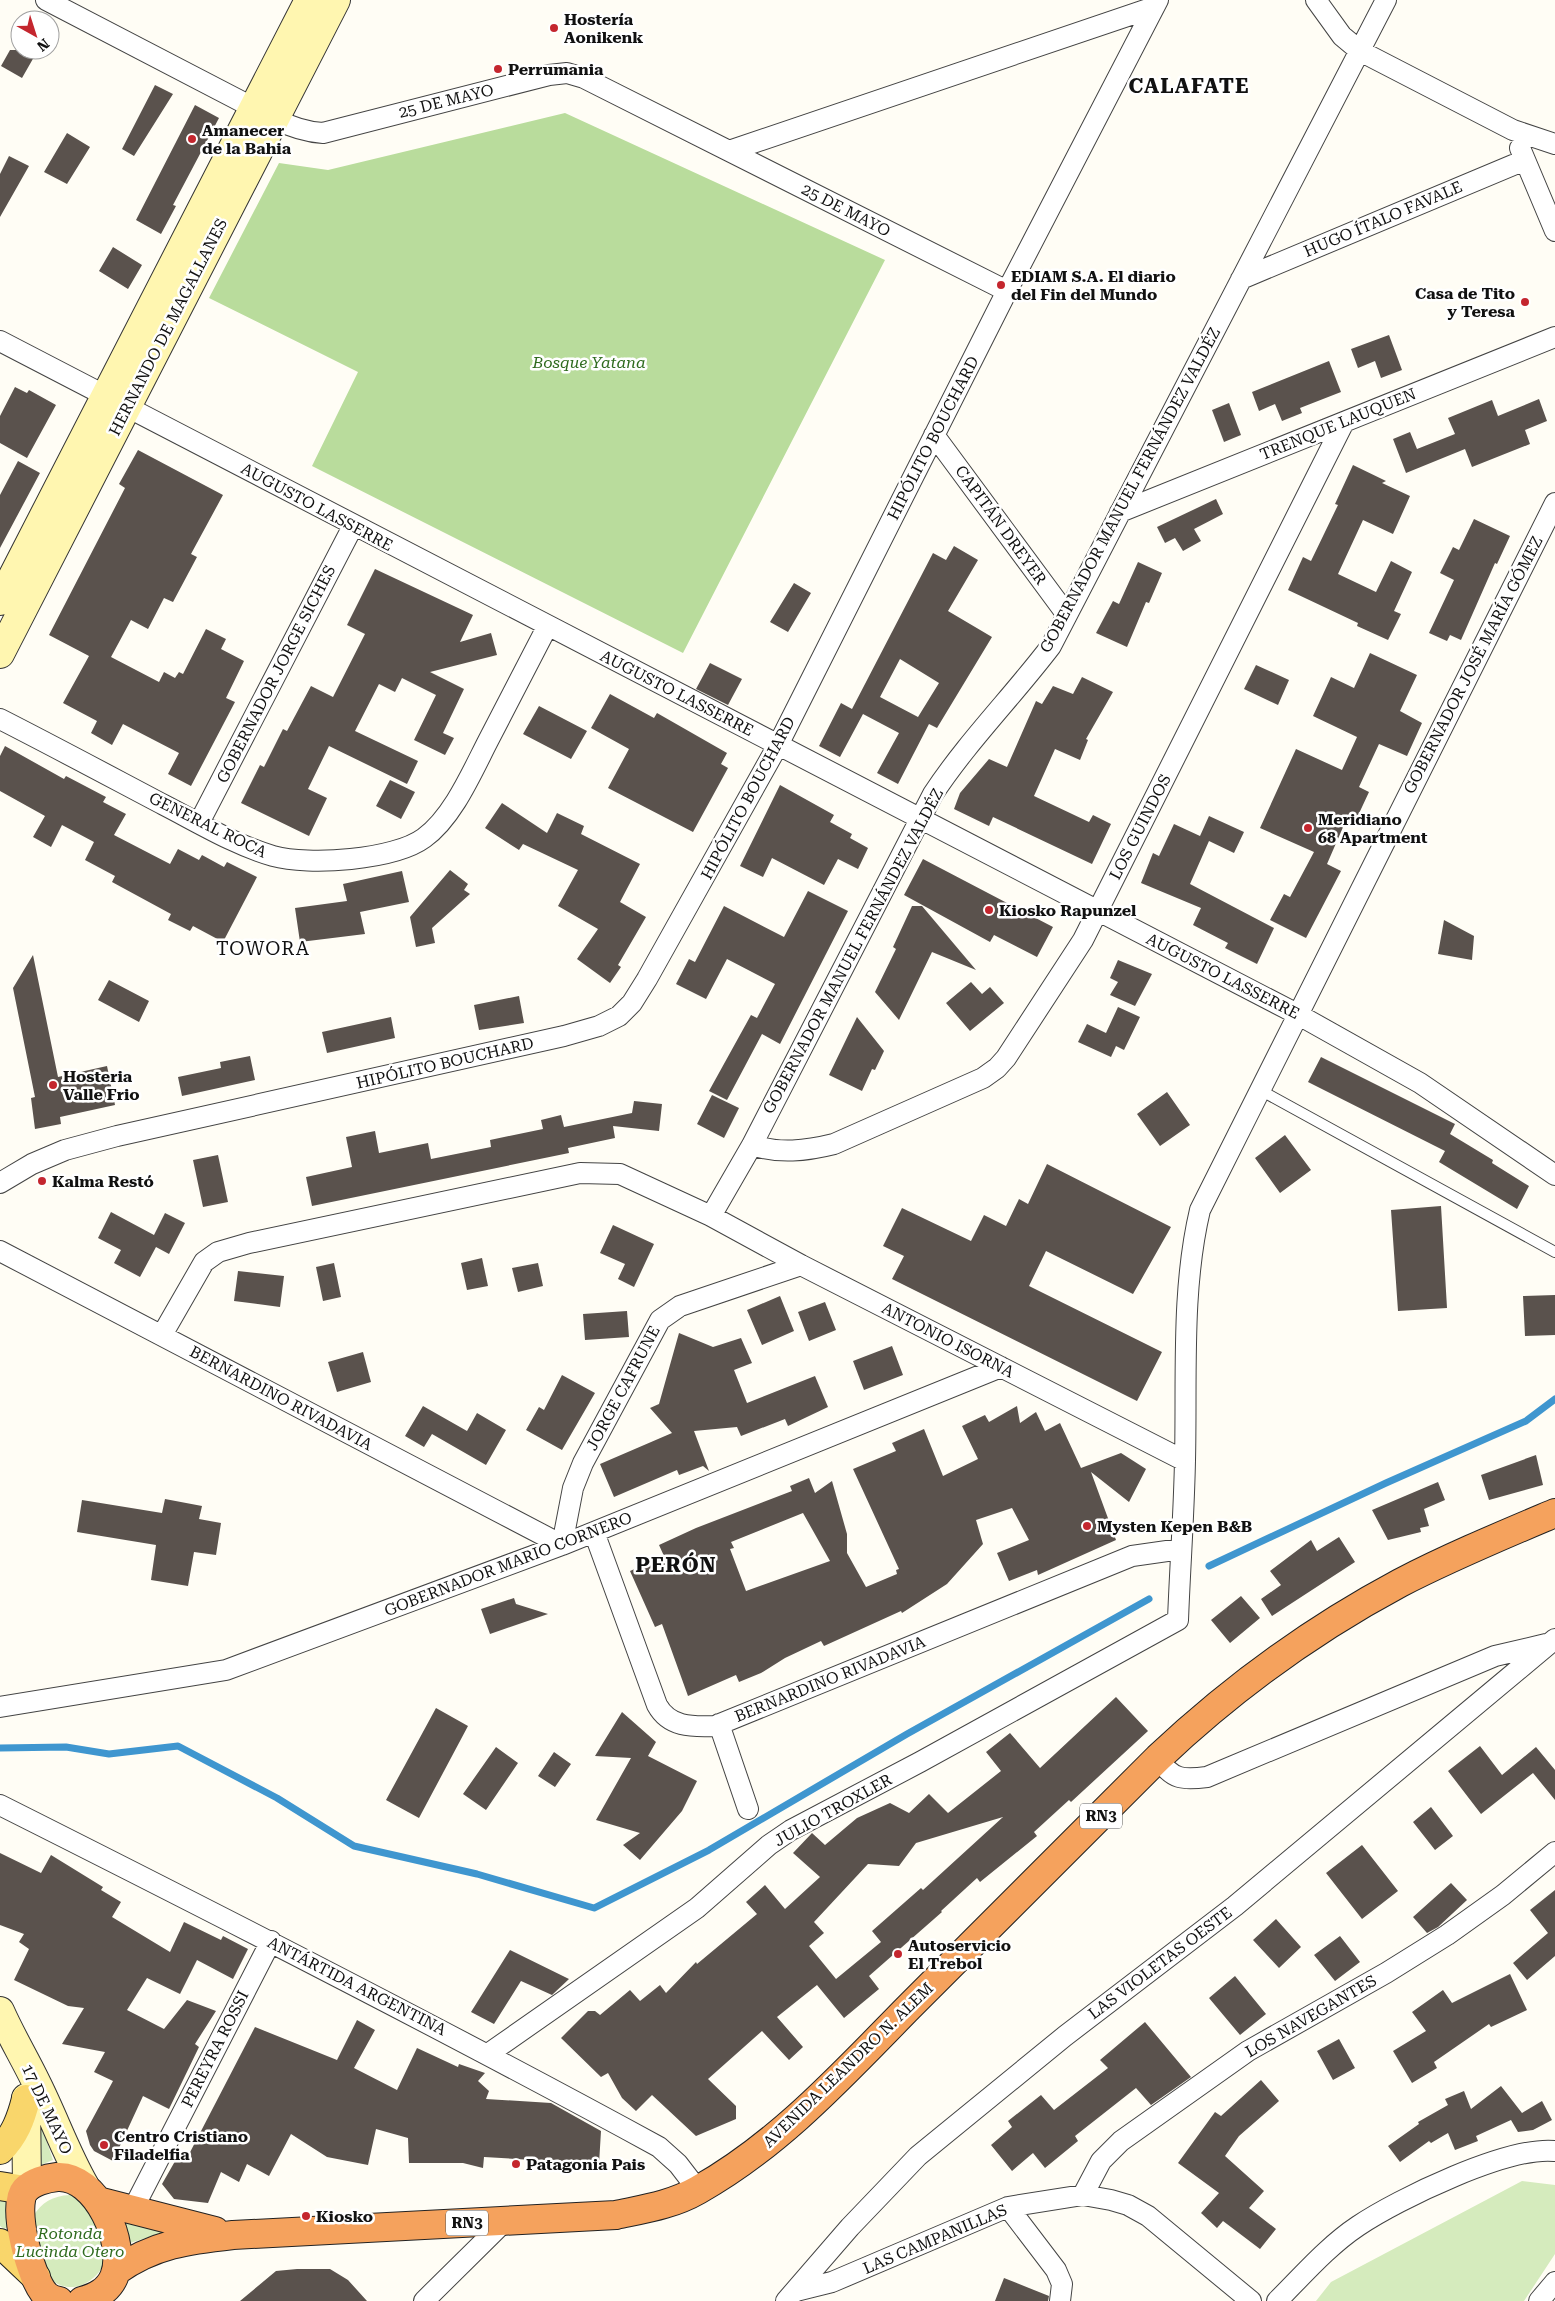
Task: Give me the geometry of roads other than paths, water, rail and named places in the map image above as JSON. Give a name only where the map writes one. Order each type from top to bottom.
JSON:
[{"type":"highway","name":"AVENIDA LEANDRO N. ALEM","points":[[101,2291],[136,2256],[188,2240],[232,2235],[616,2216],[669,2204],[698,2190],[739,2165],[775,2137],[834,2082],[1158,1758],[1183,1735],[1274,1661],[1341,1616],[1401,1583],[1555,1513]]},
{"type":"highway","name":"RN3","points":[[17,2188],[41,2180],[59,2177],[68,2178],[91,2193],[104,2210],[116,2241],[101,2291]]},
{"type":"highway","points":[[17,2188],[21,2197],[21,2227],[48,2294]]},
{"type":"highway","name":"AVENIDA LEANDRO N. ALEM","points":[[91,2193],[132,2211],[232,2235]]},
{"type":"main road","name":"HERNANDO DE MAGALLANES","points":[[0,654],[116,402],[264,113],[310,0]]},
{"type":"main road","name":"HERNANDO DE MAGALLANES","points":[[264,113],[336,0]]},
{"type":"main road","name":"HERNANDO DE MAGALLANES","points":[[0,600],[116,402]]},
{"type":"main road","name":"17 DE MAYO","points":[[4,2021],[26,2099],[17,2188]]},
{"type":"main road","name":"17 DE MAYO","points":[[4,2021],[38,2085],[62,2143],[91,2193]]},
{"type":"main road","points":[[0,2150],[13,2134],[21,2118],[26,2099]]},
{"type":"main road","points":[[0,2243],[48,2294]]},
{"type":"street","name":"25 DE MAYO","points":[[46,0],[296,129],[323,133],[549,75],[567,73],[584,78],[1007,291]]},
{"type":"street","points":[[1316,0],[1342,36],[1360,51],[1513,130],[1555,144]]},
{"type":"street","name":"GOBERNADOR MANUEL FERNÁNDEZ VALDÉZ","points":[[711,1216],[752,1145],[919,818],[954,762],[1026,679],[1051,646],[1386,0]]},
{"type":"street","points":[[729,151],[1156,3]]},
{"type":"street","name":"HIPÓLITO BOUCHARD","points":[[0,1183],[32,1164],[64,1150],[127,1134],[564,1036],[599,1026],[619,1016],[632,1003],[778,745],[1007,291],[1156,3]]},
{"type":"street","points":[[1513,130],[1555,231]]},
{"type":"street","name":"HUGO ÍTALO FAVALE","points":[[1241,279],[1525,160]]},
{"type":"street","name":"TRENQUE LAUQUEN","points":[[1120,512],[1555,337]]},
{"type":"street","name":"AUGUSTO LASSERRE","points":[[0,341],[547,627],[1297,1014],[1420,1083],[1555,1176]]},
{"type":"street","name":"LOS GUINDOS","points":[[752,1145],[766,1150],[790,1151],[812,1150],[834,1144],[991,1074],[1006,1058],[1074,957],[1344,422]]},
{"type":"street","name":"CAPITÁN DREYER","points":[[934,435],[1067,615]]},
{"type":"street","name":"GOBERNADOR JOSÉ MARÍA GÓMEZ","points":[[1178,1620],[1185,1462],[1186,1341],[1193,1236],[1200,1210],[1555,503]]},
{"type":"street","name":"GOBERNADOR JORGE SICHES","points":[[199,823],[353,526]]},
{"type":"street","name":"GENERAL ROCA","points":[[0,718],[199,823],[252,848],[288,859],[308,860],[378,855],[406,848],[425,838],[442,821],[461,792],[547,627]]},
{"type":"street","points":[[162,1335],[204,1262],[218,1252],[249,1243],[580,1173],[620,1174],[711,1216]]},
{"type":"street","name":"ANTONIO ISORNA","points":[[711,1216],[801,1265],[1185,1462]]},
{"type":"street","name":"BERNARDINO RIVADAVIA","points":[[0,1251],[562,1545]]},
{"type":"street","name":"JORGE CAFRUNE","points":[[562,1545],[573,1488],[583,1463],[660,1320],[680,1306],[801,1265]]},
{"type":"street","name":"GOBERNADOR MARIO CORNERO","points":[[0,1707],[226,1670],[562,1545],[1001,1367]]},
{"type":"street","name":"BERNARDINO RIVADAVIA","points":[[594,1532],[657,1705],[662,1714],[671,1721],[691,1727],[719,1724],[1132,1556],[1181,1549]]},
{"type":"street","name":"JULIO TROXLER","points":[[488,2054],[697,1908],[766,1841],[791,1830],[920,1762],[1178,1620]]},
{"type":"street","points":[[1158,1758],[1166,1771],[1177,1778],[1207,1777],[1495,1656],[1553,1640]]},
{"type":"street","name":"LAS VIOLETAS OESTE","points":[[791,2296],[850,2227],[918,2156],[1065,2036],[1235,1906],[1553,1640]]},
{"type":"street","points":[[719,1724],[748,1809]]},
{"type":"street","name":"ANTÁRTIDA ARGENTINA","points":[[0,1805],[271,1941],[488,2054],[658,2147],[678,2164],[698,2190]]},
{"type":"street","name":"LOS NAVEGANTES","points":[[1083,2194],[1101,2161],[1121,2141],[1248,2051],[1386,1973],[1447,1935],[1503,1895],[1555,1852]]},
{"type":"street","name":"PEREYRA ROSSI","points":[[132,2211],[271,1941]]},
{"type":"street","points":[[1277,2301],[1344,2237],[1358,2226],[1397,2204],[1479,2166],[1522,2155],[1555,2151]]},
{"type":"street","name":"LAS CAMPANILLAS","points":[[791,2296],[832,2282],[1008,2207],[1083,2194],[1119,2202],[1148,2216],[1251,2301]]},
{"type":"street","points":[[1008,2207],[1056,2270],[1062,2284],[1060,2301]]},
{"type":"street","points":[[424,2301],[505,2221]]},
{"type":"street","points":[[1539,2301],[1555,2282]]},
{"type":"lane","points":[[1260,1090],[1555,1252]]},
{"type":"waterway","points":[[1209,1566],[1386,1483],[1526,1421],[1555,1399]]},
{"type":"waterway","points":[[0,1748],[66,1747],[109,1754],[178,1746],[277,1798],[354,1846],[477,1874],[594,1908],[709,1850],[907,1734],[1149,1599]]},
{"type":"place","name":"Hostería Aonikenk","points":[[554,28]]},
{"type":"place","name":"Perrumania","points":[[498,69]]},
{"type":"place","name":"Amanecer de la Bahia","points":[[192,139]]},
{"type":"place","name":"EDIAM S.A. El diario del Fin del Mundo","points":[[1001,285]]},
{"type":"place","name":"Casa de Tito y Teresa","points":[[1525,302]]},
{"type":"place","name":"Meridiano 68 Apartment","points":[[1308,828]]},
{"type":"place","name":"Kiosko Rapunzel","points":[[989,910]]},
{"type":"place","name":"Hosteria Valle Frio","points":[[53,1085]]},
{"type":"place","name":"Kalma Restó","points":[[42,1181]]},
{"type":"place","name":"Mysten Kepen B&B","points":[[1087,1526]]},
{"type":"place","name":"Autoservicio El Trebol","points":[[898,1954]]},
{"type":"place","name":"Centro Cristiano Filadelfia","points":[[104,2145]]},
{"type":"place","name":"Patagonia Pais","points":[[516,2164]]},
{"type":"place","name":"Kiosko","points":[[306,2216]]},
{"type":"district","name":"CALAFATE","points":[[1189,86]]},
{"type":"district","name":"TOWORA","points":[[263,948]]},
{"type":"district","name":"PERÓN","points":[[676,1565]]},
{"type":"park label","name":"Bosque Yatana","points":[[589,362]]},
{"type":"park label","name":"Rotonda Lucinda Otero","points":[[70,2242]]}]
